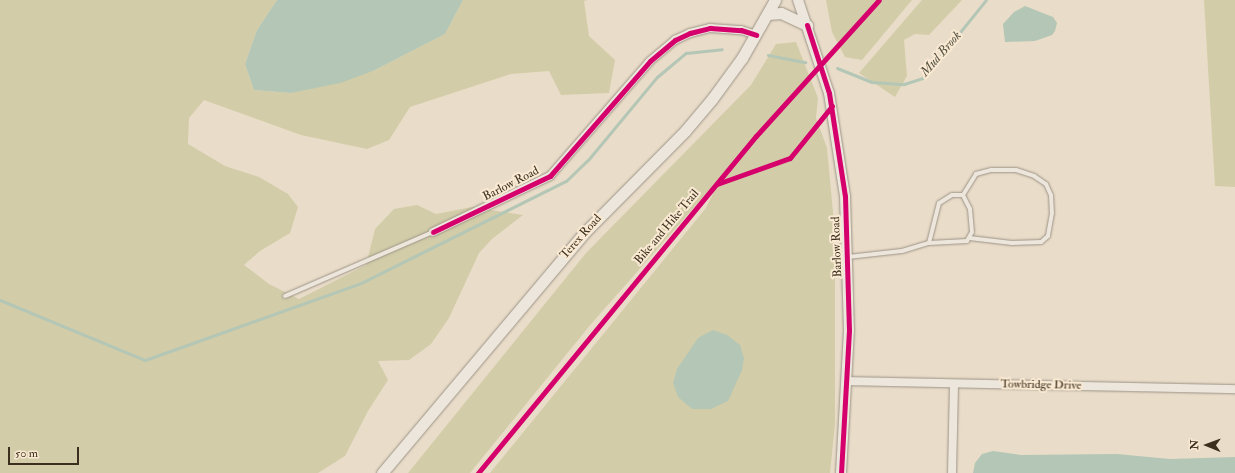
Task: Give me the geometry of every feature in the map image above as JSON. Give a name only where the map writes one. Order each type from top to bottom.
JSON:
[{"type":"main road","name":"Terex Road","points":[[382,473],[586,231],[699,115],[729,77],[756,35],[775,0]]},
{"type":"main road","points":[[768,14],[781,14],[795,18],[807,25]]},
{"type":"street","name":"Barlow Road","points":[[798,0],[822,64],[837,131],[844,196],[847,257],[847,381],[841,473]]},
{"type":"street","name":"Barlow Road","points":[[433,232],[550,176],[650,61],[676,40],[690,33],[710,28],[741,30],[756,35]]},
{"type":"street","name":"Towbridge Drive","points":[[847,381],[1235,389]]},
{"type":"street","points":[[952,473],[954,384]]},
{"type":"lane","points":[[963,195],[976,174],[997,170],[1016,170],[1034,176],[1046,184],[1051,195],[1052,213],[1048,236],[1041,242],[1029,244],[969,238]]},
{"type":"lane","points":[[847,257],[902,251],[929,243],[967,241],[972,232],[970,209],[963,195]]},
{"type":"lane","points":[[929,243],[939,203],[952,196],[963,195]]},
{"type":"lane","points":[[285,296],[433,232]]},
{"type":"shaded area","points":[[0,0],[277,0],[257,30],[245,64],[254,90],[291,93],[373,71],[445,34],[463,0],[587,0],[584,1],[589,36],[615,60],[609,93],[561,95],[549,71],[511,74],[410,107],[389,140],[367,149],[301,135],[204,100],[189,118],[188,144],[225,166],[259,177],[288,194],[298,207],[290,233],[260,251],[244,265],[269,284],[299,299],[366,265],[375,229],[394,209],[417,205],[436,214],[472,207],[523,215],[492,239],[479,253],[449,318],[431,344],[409,360],[378,361],[388,380],[368,411],[345,456],[318,473],[0,473]]},
{"type":"shaded area","points":[[277,0],[463,0],[445,34],[373,71],[340,83],[291,93],[254,90],[245,64],[257,30]]},
{"type":"shaded area","points":[[826,0],[912,0],[862,60],[845,57],[832,32]]},
{"type":"shaded area","points":[[922,0],[962,0],[929,35],[915,34],[904,40],[907,76],[895,97],[859,73]]},
{"type":"shaded area","points":[[1204,0],[1235,0],[1235,187],[1215,186]]},
{"type":"shaded area","points":[[1025,6],[1053,17],[1057,23],[1055,31],[1052,35],[1035,41],[1005,42],[1003,24],[1014,12]]},
{"type":"shaded area","points":[[796,42],[818,98],[816,118],[827,148],[835,234],[835,424],[830,473],[490,473],[706,208],[721,177],[591,324],[470,473],[408,473],[586,253],[751,85],[776,44]]},
{"type":"shaded area","points":[[713,330],[727,335],[740,345],[744,358],[742,370],[728,401],[711,409],[692,409],[678,397],[673,383],[677,369],[698,338]]},
{"type":"shaded area","points":[[993,451],[1021,455],[1117,454],[1170,459],[1235,457],[1235,473],[973,473],[975,463],[982,454]]},
{"type":"waterway","name":"Mud Brook","points":[[837,68],[872,82],[904,84],[923,78],[986,0]]},
{"type":"waterway","points":[[0,300],[145,360],[361,283],[566,181],[588,160],[657,77],[686,53],[722,49]]},
{"type":"waterway","name":"Mud Brook","points":[[768,55],[805,62]]},
{"type":"cycle path","name":"Bike and Hike Trail","points":[[478,473],[756,136],[879,0]]},
{"type":"cycle path","points":[[807,25],[829,93],[845,196],[849,330],[841,473]]},
{"type":"cycle path","points":[[433,232],[550,176],[650,61],[675,40],[690,33],[710,28],[741,30],[756,35]]},
{"type":"cycle path","points":[[717,184],[790,158],[832,106]]}]
